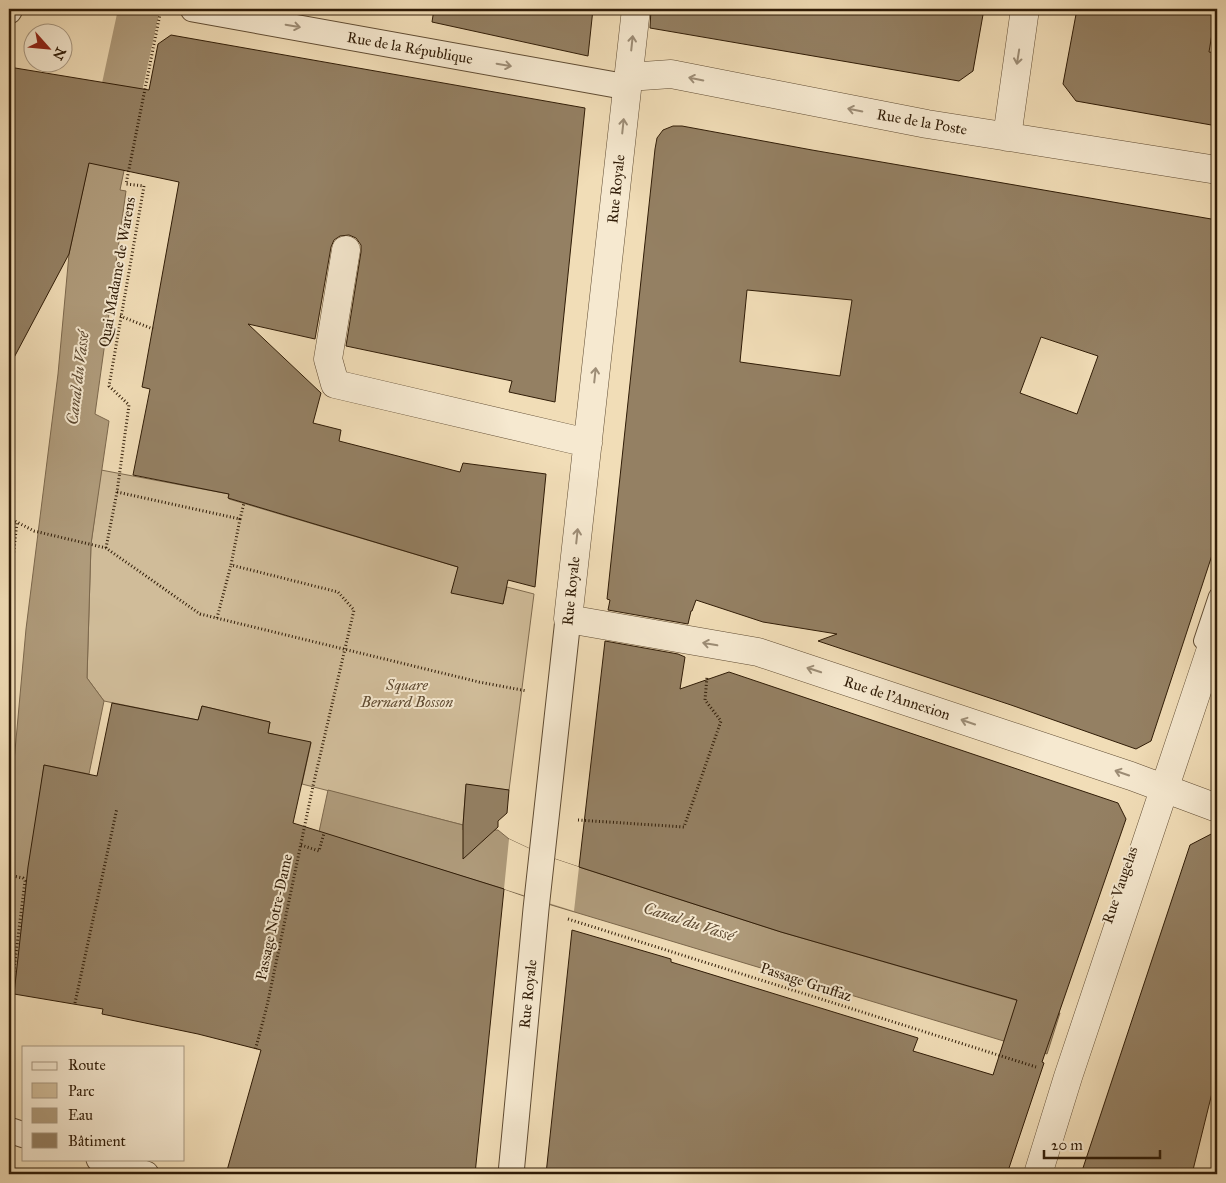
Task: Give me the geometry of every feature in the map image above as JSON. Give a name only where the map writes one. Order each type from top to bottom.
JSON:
[{"type":"street","name":"Rue de la République","points":[[193,9],[251,14],[628,82]]},
{"type":"street","name":"Rue Royale","points":[[511,1174],[546,817],[636,9]]},
{"type":"street","points":[[1007,137],[1025,9]]},
{"type":"street","name":"Rue de la Poste","points":[[628,82],[671,74],[927,124],[1217,170]]},
{"type":"street","points":[[346,250],[328,359],[335,384],[588,443]]},
{"type":"street","name":"Rue de l'Annexion","points":[[568,620],[758,652],[1160,786],[1217,808]]},
{"type":"street","name":"Rue Vaugelas","points":[[1038,1174],[1160,786],[1217,631]]},
{"type":"street","points":[[9,1130],[22,1134]]},
{"type":"street","points":[[102,1160],[146,1174]]},
{"type":"lane","name":"Rue Vaugelas","points":[[1025,1174],[1070,1027],[1160,786],[1217,596]]},
{"type":"path","name":"Quai Madame de Warens","points":[[106,548],[129,405],[109,386],[144,186],[126,184],[161,9]]},
{"type":"path","points":[[120,316],[153,329]]},
{"type":"path","points":[[116,492],[240,519]]},
{"type":"path","points":[[217,618],[244,503]]},
{"type":"path","points":[[9,518],[34,531],[106,548],[200,614],[479,682],[560,697]]},
{"type":"path","points":[[9,594],[17,522]]},
{"type":"path","name":"Passage Notre-Dame","points":[[230,565],[338,592],[354,610],[313,786],[267,1006],[255,1051]]},
{"type":"path","points":[[546,817],[684,827],[721,721],[705,700],[710,644]]},
{"type":"path","points":[[75,1003],[117,808]]},
{"type":"path","points":[[301,845],[319,850],[324,833]]},
{"type":"path","points":[[9,875],[18,876],[25,881],[12,994]]},
{"type":"path","name":"Passage Gruffaz","points":[[537,905],[1057,1074]]},
{"type":"green space","name":"Square Bernard Bosson","points":[[101,470],[229,494],[229,499],[458,567],[503,604],[507,587],[534,594],[509,790],[466,785],[463,825],[302,784],[311,743],[268,733],[270,722],[202,706],[198,720],[104,701],[87,678],[91,544]]},
{"type":"water","points":[[106,83],[141,89],[120,190],[126,191],[95,414],[109,421],[91,544],[87,678],[104,701],[89,774],[44,765],[14,994],[9,993],[9,774],[13,773],[26,629],[58,374],[69,254]]},
{"type":"water","points":[[328,790],[463,825],[463,830],[476,840],[483,841],[488,836],[489,830],[498,830],[509,839],[543,855],[579,867],[781,932],[1060,1013],[1047,1054],[538,901],[319,832]]},
{"type":"pier","points":[[509,839],[543,855],[579,867],[574,911],[504,889]]},
{"type":"building","points":[[434,9],[593,9],[588,56],[432,22]]},
{"type":"building","points":[[651,9],[984,9],[973,71],[959,81],[650,28]]},
{"type":"building","points":[[1077,9],[1216,9],[1209,52],[1217,53],[1217,126],[1076,101],[1063,84]]},
{"type":"building","points":[[171,35],[585,108],[555,402],[509,392],[512,381],[346,346],[361,252],[361,245],[356,238],[349,235],[340,236],[334,240],[331,247],[315,339],[248,324],[321,393],[313,423],[341,430],[339,441],[460,472],[463,463],[546,474],[535,587],[508,580],[503,604],[451,593],[458,567],[228,498],[229,494],[133,475],[150,389],[142,387],[179,182],[89,163],[69,254],[9,367],[9,67],[22,69],[22,72],[39,72],[149,90],[158,44]]},
{"type":"building","points":[[673,126],[682,126],[1217,220],[1217,540],[1151,741],[1136,749],[818,641],[837,634],[763,622],[696,600],[688,624],[608,610],[610,600],[607,599],[655,149],[657,138],[663,130]],"holes":[[[747,290],[852,300],[840,376],[740,362]],[[1041,337],[1098,356],[1077,414],[1020,393]]]},
{"type":"building","points":[[605,641],[678,654],[685,657],[680,689],[729,672],[1118,803],[1126,819],[1042,1062],[1044,1063],[1007,1174],[546,1174],[572,930],[671,959],[671,962],[918,1038],[913,1051],[993,1075],[1017,1000],[781,932],[579,867]]},
{"type":"building","points":[[112,703],[198,720],[202,706],[270,722],[268,733],[311,742],[293,823],[504,889],[475,1174],[226,1174],[261,1050],[198,1034],[102,1014],[103,1009],[14,994],[28,867],[44,765],[97,776]]},
{"type":"building","points":[[466,784],[509,790],[507,813],[498,821],[498,827],[463,859],[463,825]]},
{"type":"building","points":[[1217,831],[1217,1095],[1212,1093],[1192,1174],[1081,1174],[1190,845]]},
{"type":"waterway","name":"Canal du Vassé","points":[[113,141],[118,106],[139,9]]}]
